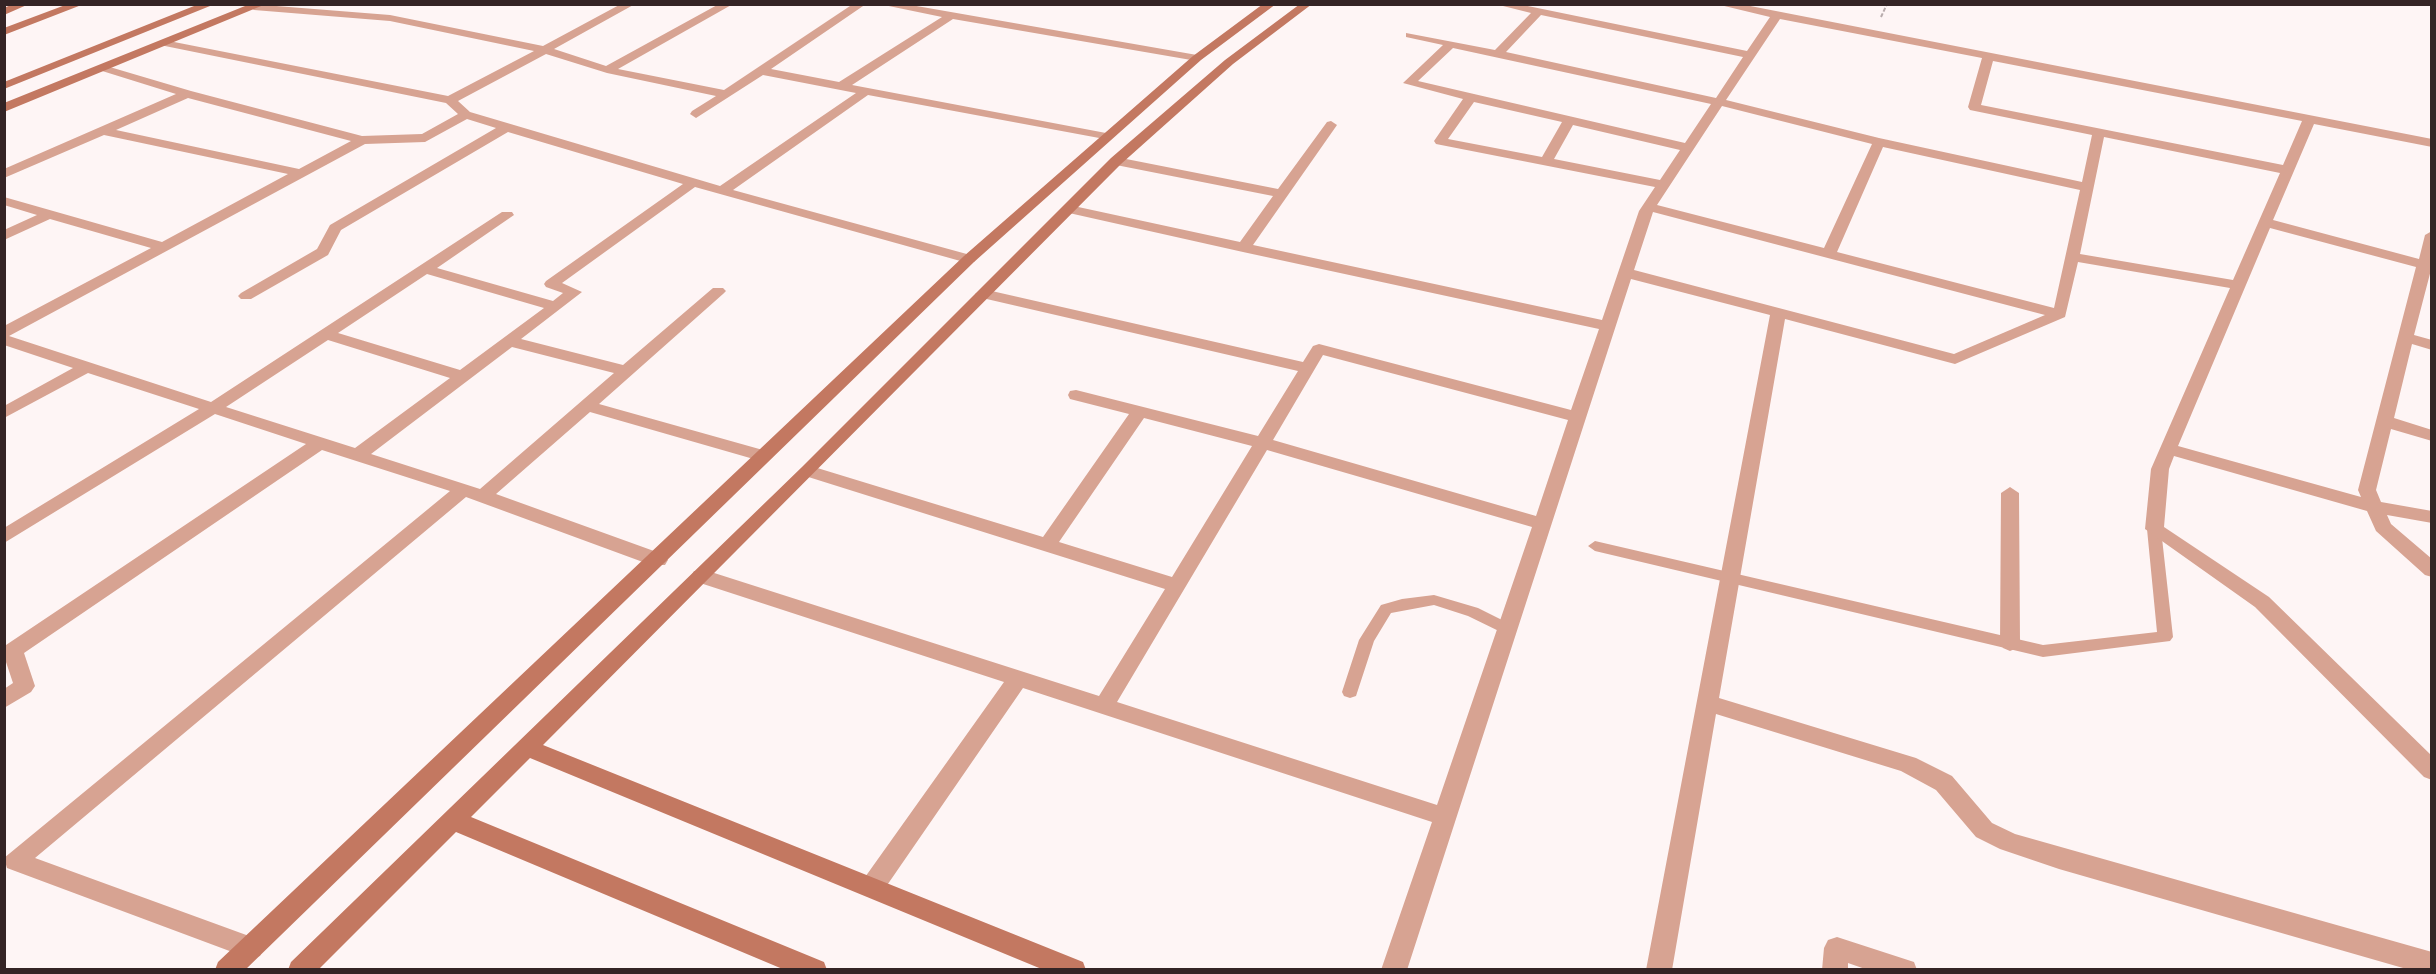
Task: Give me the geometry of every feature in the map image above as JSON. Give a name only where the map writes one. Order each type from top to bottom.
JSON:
[{"type":"street","points":[[4,12],[24,4]]},
{"type":"street","points":[[4,32],[79,4]]},
{"type":"street","points":[[4,86],[210,4]]},
{"type":"street","points":[[450,100],[630,4]]},
{"type":"street","points":[[607,70],[728,4]]},
{"type":"street","points":[[696,114],[861,4]]},
{"type":"street","points":[[884,4],[1197,58]]},
{"type":"street","points":[[227,969],[658,560],[969,259],[1197,58],[1271,4]]},
{"type":"street","points":[[300,969],[808,471],[1116,161],[1229,62],[1307,4]]},
{"type":"street","points":[[1500,4],[1751,55]]},
{"type":"street","points":[[1563,17],[1575,4]]},
{"type":"street","points":[[1721,4],[2432,144]]},
{"type":"street","points":[[4,108],[258,6],[390,18],[546,50],[607,70],[726,94]]},
{"type":"street","points":[[1498,54],[1538,12]]},
{"type":"street","points":[[1394,969],[1649,207],[1777,15]]},
{"type":"street","points":[[842,86],[951,16]]},
{"type":"street","points":[[1410,35],[1719,102],[1879,142],[2087,187]]},
{"type":"street","points":[[164,43],[450,100],[466,115],[722,191],[969,259]]},
{"type":"street","points":[[1451,44],[1409,83],[1688,148]]},
{"type":"street","points":[[1988,57],[1974,107],[2287,170]]},
{"type":"street","points":[[103,68],[187,94],[362,140],[425,138],[466,115]]},
{"type":"street","points":[[760,71],[1106,137]]},
{"type":"street","points":[[722,191],[866,91]]},
{"type":"street","points":[[4,174],[187,94]]},
{"type":"street","points":[[1471,97],[1440,141],[1664,185]]},
{"type":"street","points":[[1546,162],[1569,120]]},
{"type":"street","points":[[2309,120],[2160,469],[2154,530],[2262,602],[2432,771]]},
{"type":"street","points":[[1243,248],[1331,125]]},
{"type":"street","points":[[246,296],[323,252],[334,228],[507,127]]},
{"type":"street","points":[[104,131],[301,173]]},
{"type":"street","points":[[2060,314],[2099,133]]},
{"type":"street","points":[[4,333],[362,140]]},
{"type":"street","points":[[1829,254],[1879,142]]},
{"type":"street","points":[[1116,161],[1282,194]]},
{"type":"street","points":[[358,455],[574,292],[551,284],[694,182]]},
{"type":"street","points":[[4,201],[163,248]]},
{"type":"street","points":[[1649,207],[2060,314]]},
{"type":"street","points":[[1069,209],[1608,326]]},
{"type":"street","points":[[4,236],[49,214]]},
{"type":"street","points":[[4,537],[213,408],[507,215]]},
{"type":"street","points":[[2265,222],[2424,265]]},
{"type":"street","points":[[2432,235],[2367,490],[2383,527],[2432,570]]},
{"type":"street","points":[[2073,256],[2239,285]]},
{"type":"street","points":[[425,269],[555,306]]},
{"type":"street","points":[[1626,273],[1955,359],[2060,314]]},
{"type":"street","points":[[250,948],[15,861],[473,493],[587,406],[718,291]]},
{"type":"street","points":[[983,294],[1307,368]]},
{"type":"street","points":[[1659,969],[1778,314]]},
{"type":"street","points":[[325,334],[462,376]]},
{"type":"street","points":[[2406,337],[2432,345]]},
{"type":"street","points":[[4,340],[473,493],[658,560]]},
{"type":"street","points":[[509,341],[626,372]]},
{"type":"street","points":[[1104,706],[1319,349],[1578,417]]},
{"type":"street","points":[[4,413],[87,367]]},
{"type":"street","points":[[1076,395],[1262,443],[1542,524]]},
{"type":"street","points":[[587,406],[764,456]]},
{"type":"street","points":[[1047,546],[1139,412]]},
{"type":"street","points":[[2385,421],[2432,436]]},
{"type":"street","points":[[4,700],[24,686],[13,650],[320,443]]},
{"type":"street","points":[[2169,449],[2374,507],[2432,517]]},
{"type":"street","points":[[808,471],[1176,585]]},
{"type":"street","points":[[2010,493],[2010,644]]},
{"type":"street","points":[[701,576],[1445,817]]},
{"type":"street","points":[[872,887],[1018,679]]},
{"type":"street","points":[[1707,703],[1908,764],[1944,783],[1984,830],[2008,842],[2059,859],[2432,964]]},
{"type":"street","points":[[525,747],[1074,969]]},
{"type":"street","points":[[452,820],[815,969]]},
{"type":"street","points":[[1835,969],[1837,948],[1905,969]]},
{"type":"lane","points":[[1595,546],[2043,651],[2165,637],[2154,530]]},
{"type":"lane","points":[[1350,692],[1367,640],[1386,609],[1402,604],[1434,600],[1473,612],[1508,629]]}]
